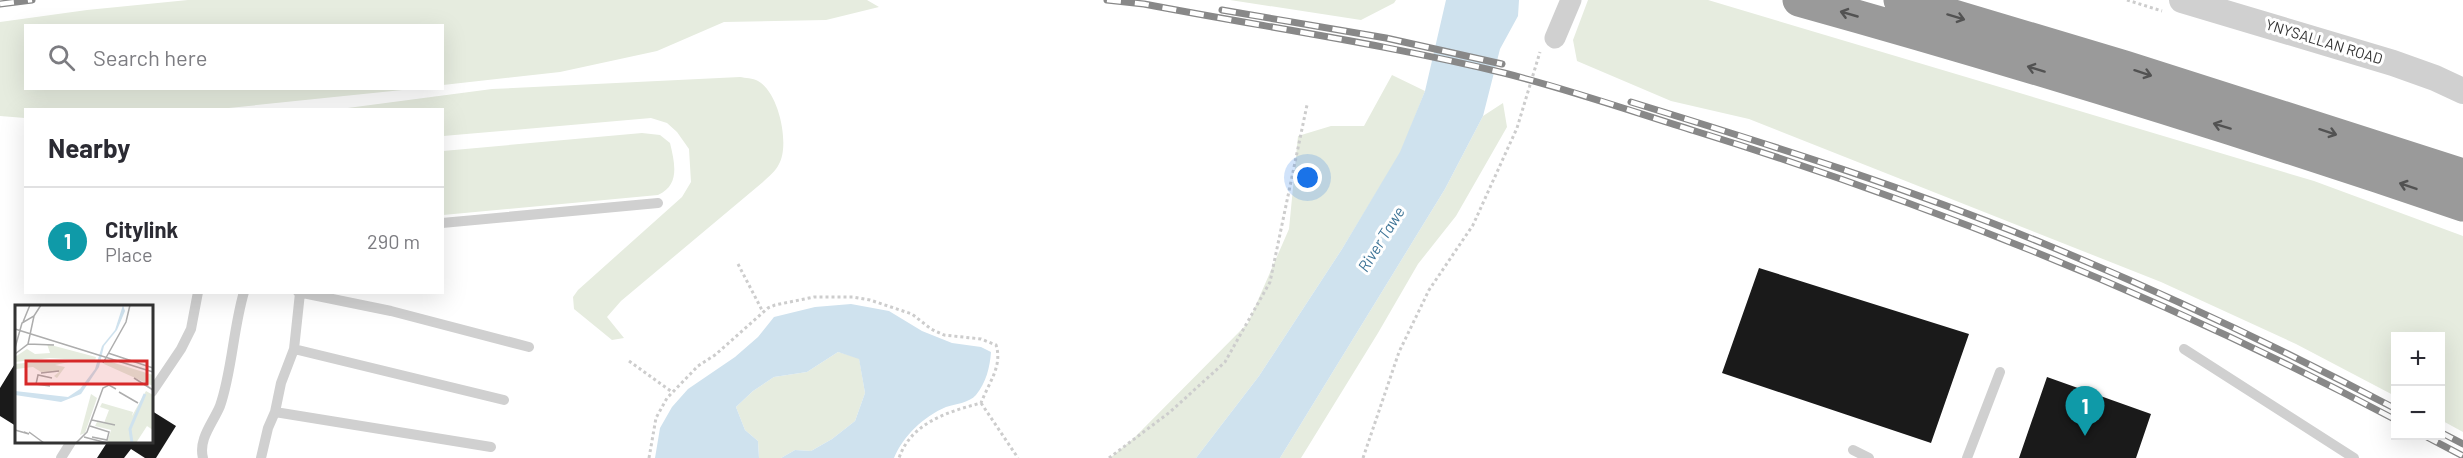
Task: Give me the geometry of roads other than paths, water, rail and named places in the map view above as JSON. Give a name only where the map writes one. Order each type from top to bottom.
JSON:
[{"type":"highway","points":[[1799,0],[1939,39],[2312,154],[2463,205]]},
{"type":"highway","points":[[1900,0],[2125,67],[2463,175]]},
{"type":"street","points":[[1549,41],[1571,0]]},
{"type":"street","name":"YNYSALLAN ROAD","points":[[2182,0],[2393,63],[2463,91]]},
{"type":"lane","points":[[444,223],[658,203]]},
{"type":"lane","points":[[153,391],[181,349],[191,329],[198,294]]},
{"type":"lane","points":[[203,458],[201,453],[207,429],[220,407],[244,294]]},
{"type":"lane","points":[[261,458],[262,445],[275,412],[281,383],[294,349],[299,294]]},
{"type":"lane","points":[[304,294],[392,311],[529,347]]},
{"type":"lane","points":[[294,349],[504,400]]},
{"type":"lane","points":[[2184,349],[2354,458]]},
{"type":"lane","points":[[1967,458],[2001,372]]},
{"type":"lane","points":[[275,412],[491,447]]},
{"type":"lane","points":[[61,458],[70,443]]},
{"type":"lane","points":[[1853,450],[1869,458]]},
{"type":"water","name":"River Tawe","points":[[1446,0],[1519,0],[1518,16],[1500,49],[1483,116],[1445,189],[1280,458],[1196,458],[1259,376],[1342,249],[1400,152],[1425,91]]},
{"type":"water","points":[[851,304],[889,311],[922,331],[952,343],[981,347],[991,352],[987,375],[976,395],[970,400],[946,407],[922,421],[909,434],[894,458],[781,458],[795,450],[811,451],[832,439],[855,421],[865,393],[859,359],[838,352],[807,372],[774,377],[753,391],[736,407],[745,430],[758,441],[759,458],[655,458],[660,428],[672,407],[688,389],[735,357],[758,337],[774,317],[815,307]]},
{"type":"railway","points":[[0,4],[32,0]]},
{"type":"railway","points":[[1107,0],[1144,4],[1369,44],[1504,73],[1576,93],[1785,160],[1964,224],[2140,296],[2311,376],[2391,417]]},
{"type":"railway","points":[[1222,10],[1386,38],[1502,64]]},
{"type":"railway","points":[[1631,102],[1893,186],[2047,245],[2223,323],[2391,406]]},
{"type":"railway","points":[[2445,435],[2463,444]]},
{"type":"railway","points":[[2433,440],[2463,456]]},
{"type":"place","name":"Citylink","points":[[2085,436]]}]
